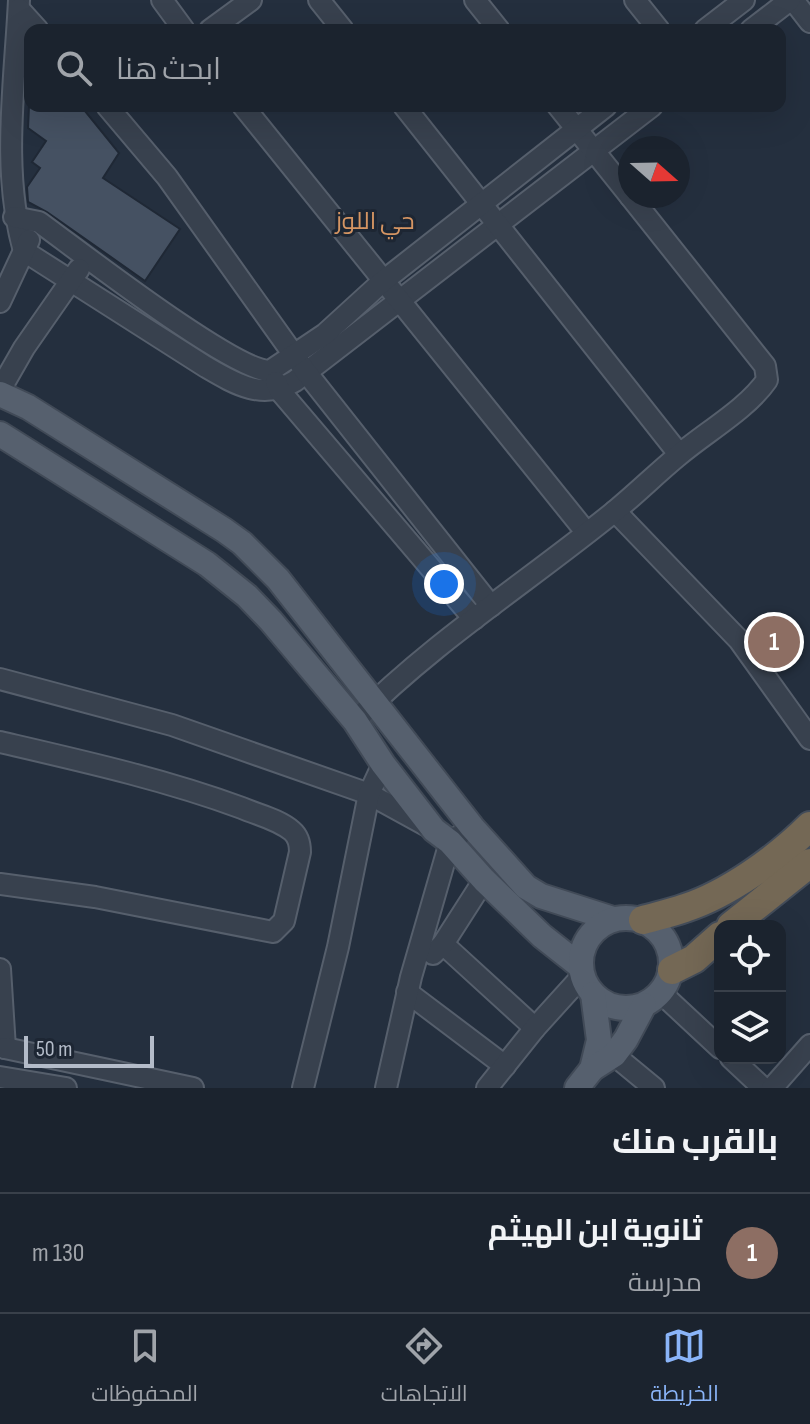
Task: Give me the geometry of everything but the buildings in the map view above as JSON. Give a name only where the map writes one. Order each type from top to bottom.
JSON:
[{"type":"highway","points":[[643,920],[687,908],[806,852]]},
{"type":"highway","points":[[737,920],[806,852]]},
{"type":"highway","points":[[659,989],[714,941]]},
{"type":"main road","points":[[0,392],[242,543],[278,579],[472,827],[526,887],[541,896],[613,919],[633,917],[656,927],[666,940],[671,954],[659,989],[614,1055],[585,1078]]},
{"type":"main road","points":[[0,434],[207,564],[271,621],[355,721],[383,764],[442,836],[585,978],[604,1002],[631,1008],[659,989]]},
{"type":"main road","points":[[223,577],[242,543]]},
{"type":"main road","points":[[585,1078],[599,1040],[585,978],[586,941],[594,931],[613,919]]},
{"type":"street","points":[[162,0],[180,24]]},
{"type":"street","points":[[218,24],[251,0]]},
{"type":"street","points":[[319,0],[338,24]]},
{"type":"street","points":[[475,0],[494,24]]},
{"type":"street","points":[[635,0],[654,24]]},
{"type":"street","points":[[713,24],[744,0]]},
{"type":"street","points":[[19,4],[34,24]]},
{"type":"street","points":[[19,4],[6,82],[14,217],[24,251],[225,379],[260,391],[280,391]]},
{"type":"street","points":[[766,24],[802,10]]},
{"type":"street","points":[[112,112],[167,177],[300,364],[491,606]]},
{"type":"street","points":[[248,112],[586,532]]},
{"type":"street","points":[[409,112],[679,454]]},
{"type":"street","points":[[563,112],[618,180]]},
{"type":"street","points":[[330,341],[382,282],[598,112]]},
{"type":"street","points":[[280,391],[300,364],[330,341],[398,301],[644,112]]},
{"type":"street","points":[[355,721],[474,619],[615,511],[679,454],[758,391],[767,380],[765,366],[640,208]]},
{"type":"street","points":[[14,217],[39,222],[199,336],[249,366],[270,371],[300,364]]},
{"type":"street","points":[[1,299],[39,222]]},
{"type":"street","points":[[0,392],[24,348],[87,257]]},
{"type":"street","points":[[270,371],[280,391],[474,619]]},
{"type":"street","points":[[615,511],[739,640],[810,739]]},
{"type":"street","points":[[423,559],[441,542]]},
{"type":"street","points":[[0,679],[172,725],[369,794],[442,836],[472,827]]},
{"type":"street","points":[[0,742],[150,777],[276,821],[293,831],[300,841],[300,852],[284,921],[273,932],[95,897],[0,884]]},
{"type":"street","points":[[303,1088],[338,947],[369,794],[383,764]]},
{"type":"street","points":[[386,1088],[442,836]]},
{"type":"street","points":[[409,984],[443,944],[484,880]]},
{"type":"street","points":[[443,944],[535,1028]]},
{"type":"street","points":[[0,969],[3,1051],[158,1084],[193,1088]]},
{"type":"street","points":[[487,1088],[535,1028],[585,978]]},
{"type":"street","points":[[409,984],[505,1066]]},
{"type":"street","points":[[659,989],[714,1042]]},
{"type":"street","points":[[772,1088],[810,1045]]},
{"type":"street","points":[[614,1055],[654,1088]]},
{"type":"street","points":[[737,1064],[763,1088]]},
{"type":"street","points":[[0,1077],[66,1088]]},
{"type":"place","name":"ثانوية ابن الهيثم","points":[[774,642]]},
{"type":"district","name":"حي اللوز","points":[[375,221]]}]
